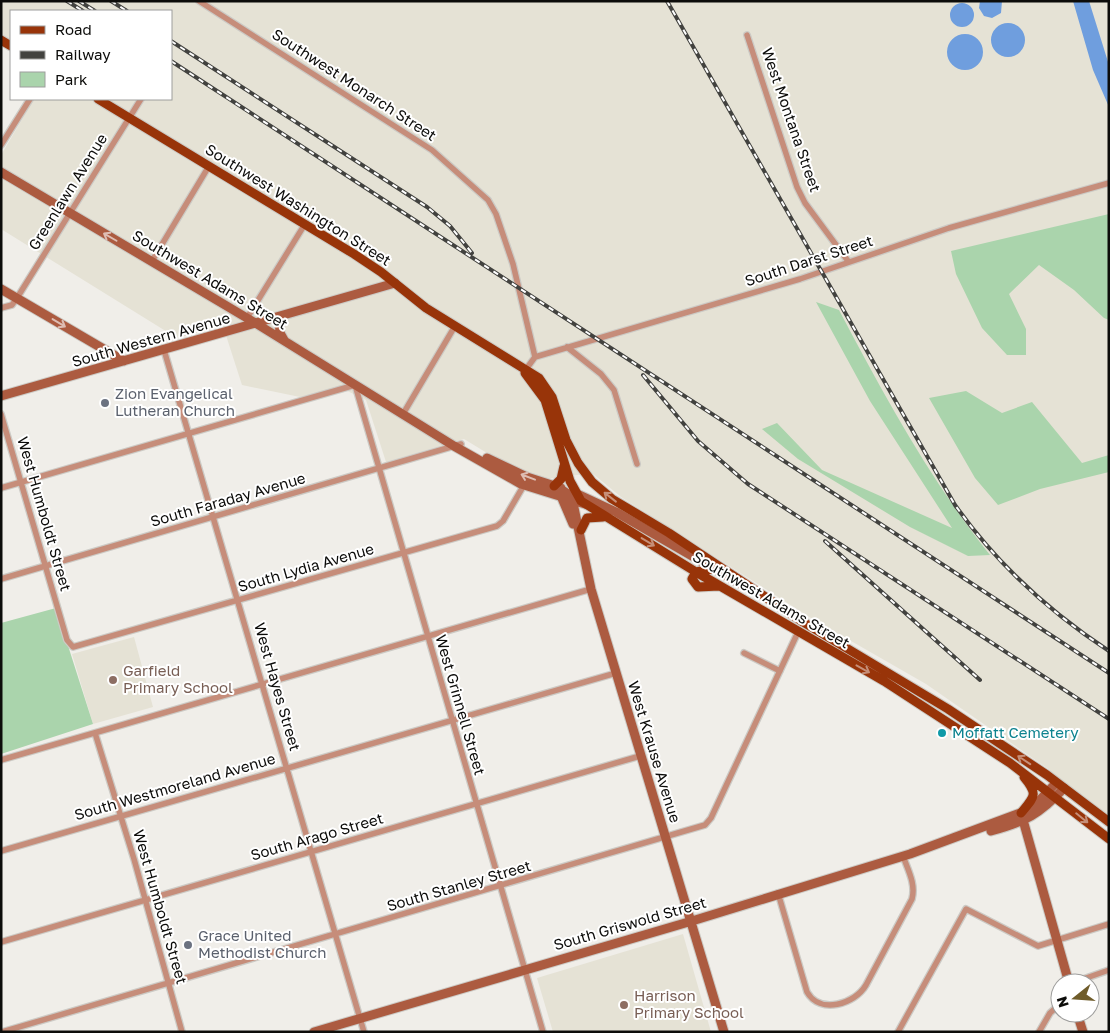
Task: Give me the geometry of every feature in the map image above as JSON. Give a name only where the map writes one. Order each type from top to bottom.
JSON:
[{"type":"main road","name":"Southwest Washington Street","points":[[100,100],[361,258],[416,300],[539,378],[550,393],[570,450],[584,471],[599,488],[622,506],[669,533],[768,599]]},
{"type":"main road","name":"Southwest Washington Street","points":[[525,370],[545,400],[574,496],[585,504]]},
{"type":"main road","points":[[555,486],[561,479],[564,464]]},
{"type":"main road","name":"Southwest Adams Street","points":[[585,504],[696,572],[884,681],[1001,757],[1052,794],[1109,840]]},
{"type":"main road","points":[[581,530],[587,518],[606,517]]},
{"type":"main road","points":[[696,572],[712,569]]},
{"type":"main road","name":"Southwest Adams Street","points":[[768,599],[908,684],[1060,785],[1109,822]]},
{"type":"main road","points":[[1001,757],[1024,777],[1033,790],[1032,801],[1022,818]]},
{"type":"street","name":"Southwest Monarch Street","points":[[199,1],[432,150],[488,200],[496,214],[513,264],[535,357]]},
{"type":"street","name":"West Montana Street","points":[[747,35],[796,187],[805,203],[848,261]]},
{"type":"street","points":[[1,145],[29,100]]},
{"type":"street","name":"Greenlawn Avenue","points":[[17,298],[140,100]]},
{"type":"street","points":[[152,261],[209,166]]},
{"type":"street","name":"Southwest Adams Street","points":[[1,172],[69,214],[248,318],[403,414],[416,418],[524,485],[561,496],[574,496]]},
{"type":"street","name":"South Darst Street","points":[[535,357],[800,279],[848,261],[950,228],[1109,183]]},
{"type":"street","points":[[248,318],[305,224]]},
{"type":"street","name":"South Western Avenue","points":[[1,396],[395,284]]},
{"type":"street","points":[[1,289],[124,361]]},
{"type":"street","points":[[1,308],[12,304],[17,298]]},
{"type":"street","points":[[279,318],[280,333],[284,341]]},
{"type":"street","points":[[403,414],[455,326]]},
{"type":"street","points":[[567,347],[600,374],[614,390],[637,464]]},
{"type":"street","name":"West Hayes Street","points":[[164,350],[364,1032]]},
{"type":"street","points":[[525,370],[535,357]]},
{"type":"street","points":[[1,488],[355,385]]},
{"type":"street","name":"West Grinnell Street","points":[[355,385],[402,554],[543,1032]]},
{"type":"street","name":"West Humboldt Street","points":[[1,414],[67,640],[73,647]]},
{"type":"street","name":"Southwest Adams Street","points":[[458,445],[513,471],[555,486],[574,496],[616,512],[712,569],[768,599]]},
{"type":"street","name":"South Faraday Avenue","points":[[1,579],[380,470],[458,445]]},
{"type":"street","name":"South Lydia Avenue","points":[[73,647],[499,526],[524,485]]},
{"type":"street","points":[[1,760],[591,589],[570,515],[561,496]]},
{"type":"street","name":"West Krause Avenue","points":[[574,496],[591,589],[724,1032]]},
{"type":"street","name":"South Stanley Street","points":[[2,1032],[704,826],[710,821],[804,622]]},
{"type":"street","points":[[744,652],[780,671]]},
{"type":"street","name":"South Westmoreland Avenue","points":[[1,851],[616,673]]},
{"type":"street","name":"West Humboldt Street","points":[[95,733],[121,816],[182,1032]]},
{"type":"street","name":"South Arago Street","points":[[1,942],[640,756]]},
{"type":"street","name":"South Griswold Street","points":[[314,1032],[692,921],[1022,818],[1036,804],[1052,794],[1060,785]]},
{"type":"street","points":[[1022,818],[1068,973]]},
{"type":"street","points":[[778,893],[811,1000],[820,1005],[827,1006],[852,999],[860,995],[912,899],[914,891],[903,856]]},
{"type":"street","points":[[898,1032],[966,909],[1034,945],[1109,924]]},
{"type":"street","points":[[1039,1032],[1050,1012]]},
{"type":"shaded area","points":[[1,1],[1109,1],[1109,818],[1047,768],[926,684],[811,618],[621,497],[592,473],[547,479],[533,476],[505,464],[464,439],[386,462],[366,400],[339,387],[300,397],[242,385],[223,326],[177,338],[1,229],[1,155],[33,100],[172,100],[172,10],[10,10],[10,39],[1,34]]},
{"type":"shaded area","name":"Garfield Primary School","points":[[134,637],[153,707],[93,724],[72,654]]},
{"type":"shaded area","name":"Harrison Primary School","points":[[683,934],[711,1032],[553,1032],[537,978]]},
{"type":"green space","points":[[1109,214],[1109,320],[1104,318],[1074,290],[1039,265],[1009,294],[1026,329],[1026,355],[1007,355],[982,328],[956,274],[951,251]]},
{"type":"green space","points":[[816,302],[839,310],[873,374],[928,467],[947,497],[990,555],[968,556],[910,527],[798,459],[762,429],[777,423],[822,470],[952,528],[870,401]]},
{"type":"green space","points":[[966,391],[1002,413],[1032,402],[1082,463],[1109,455],[1109,472],[1040,489],[998,505],[975,478],[929,398]]},
{"type":"green space","points":[[56,608],[93,724],[1,754],[1,623]]},
{"type":"water","points":[[980,1],[1002,1],[1001,13],[992,18],[984,16],[979,8]]},
{"type":"water","points":[[1073,1],[1089,1],[1109,65],[1109,107],[1093,70]]},
{"type":"water","points":[[962,3],[970,7],[974,15],[970,23],[962,27],[954,23],[950,15],[954,7]]},
{"type":"water","points":[[1008,23],[1015,24],[1020,28],[1024,33],[1024,47],[1020,52],[1015,56],[1008,57],[1001,56],[996,52],[992,47],[991,40],[992,33],[996,28],[1001,24]]},
{"type":"water","points":[[965,34],[972,35],[978,39],[982,45],[982,59],[978,65],[972,69],[965,70],[958,69],[952,65],[948,59],[947,52],[948,45],[952,39],[958,35]]},
{"type":"railway","points":[[67,1],[81,10]]},
{"type":"railway","points":[[79,1],[93,10]]},
{"type":"railway","points":[[111,1],[125,10]]},
{"type":"railway","points":[[667,1],[955,505],[971,527],[1006,567],[1065,620],[1109,651]]},
{"type":"railway","points":[[172,42],[427,207],[450,226],[472,253]]},
{"type":"railway","points":[[172,62],[1109,673]]},
{"type":"railway","points":[[643,375],[698,441],[748,484],[1109,719]]},
{"type":"railway","points":[[825,541],[980,680]]},
{"type":"place","name":"Zion Evangelical Lutheran Church","points":[[105,403]]},
{"type":"place","name":"Garfield Primary School","points":[[113,680]]},
{"type":"place","name":"Moffatt Cemetery","points":[[942,733]]},
{"type":"place","name":"Grace United Methodist Church","points":[[188,945]]},
{"type":"place","name":"Harrison Primary School","points":[[624,1005]]}]
